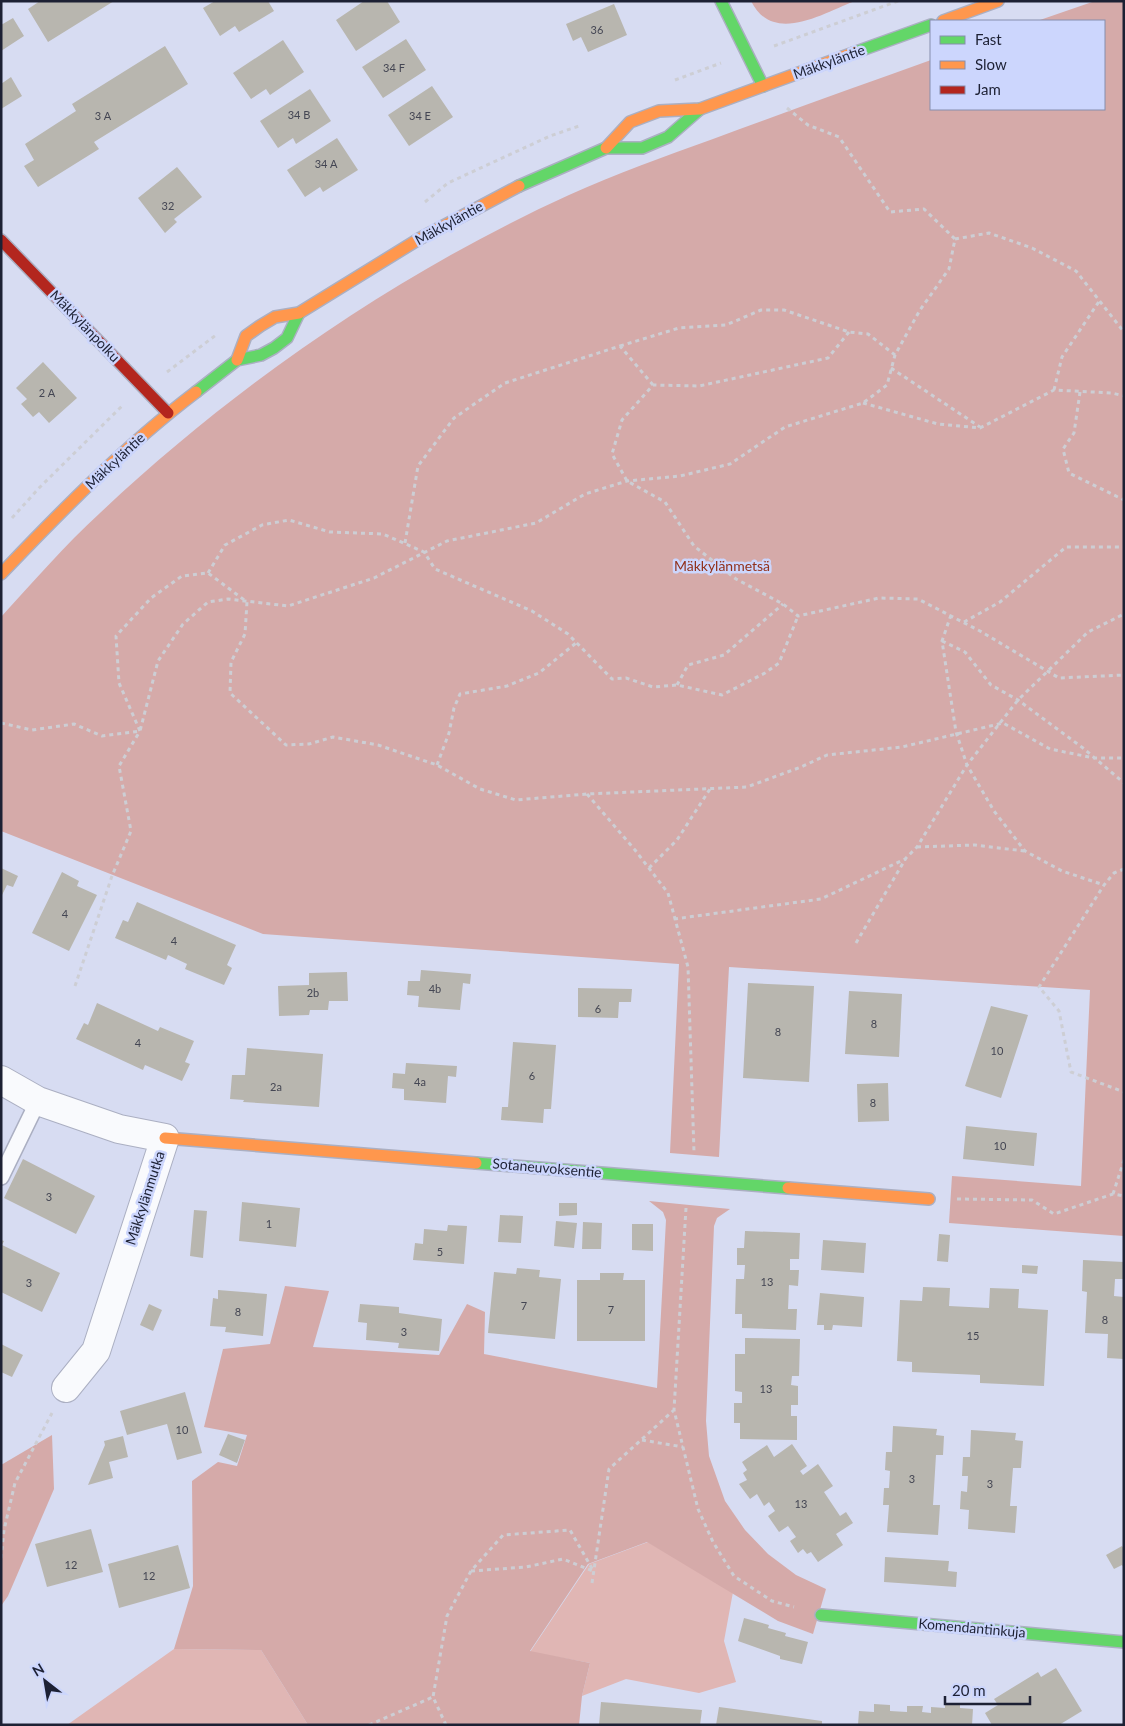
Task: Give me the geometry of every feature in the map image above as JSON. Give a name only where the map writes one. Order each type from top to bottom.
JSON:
[{"type":"street","points":[[722,1],[764,86]]},
{"type":"street","points":[[946,20],[998,1]]},
{"type":"street","name":"Mäkkyläntie","points":[[606,148],[630,122],[659,111],[700,109],[930,25]]},
{"type":"street","name":"Mäkkyläntie","points":[[238,360],[246,336],[274,317],[299,313],[419,239],[504,192],[606,148],[642,148],[668,137],[700,109]]},
{"type":"street","name":"Mäkkylänpolku","points":[[1,240],[168,413]]},
{"type":"street","name":"Mäkkyläntie","points":[[1,574],[61,511],[168,413],[238,360],[261,356],[274,348],[287,338],[299,313]]},
{"type":"street","name":"Mäkkylänmutka","points":[[1,1080],[38,1101],[119,1129],[165,1138],[96,1351],[66,1388]]},
{"type":"street","name":"Sotaneuvoksentie","points":[[165,1138],[929,1199]]},
{"type":"street","name":"Komendantinkuja","points":[[821,1615],[1124,1642]]},
{"type":"lane","points":[[1,1177],[38,1101]]},
{"type":"path","points":[[783,105],[808,125],[840,137],[890,212],[924,209],[955,240]]},
{"type":"path","points":[[955,240],[989,232],[1032,248],[1076,271],[1124,332]]},
{"type":"path","points":[[75,986],[112,876],[131,831],[119,766],[140,731],[158,661],[183,624],[208,602],[228,599],[288,606],[374,578],[447,541],[536,523],[585,494],[627,481],[680,476],[730,464],[785,427],[863,403],[887,385],[895,354],[920,310],[949,269],[955,240]]},
{"type":"path","points":[[1054,390],[1062,357],[1100,300]]},
{"type":"path","points":[[405,543],[418,466],[454,418],[505,382],[679,328],[726,325],[761,310],[784,310],[849,332],[868,334],[895,354]]},
{"type":"path","points":[[620,346],[653,385],[699,386],[828,358],[849,332]]},
{"type":"path","points":[[891,368],[980,428]]},
{"type":"path","points":[[653,385],[622,420],[612,454],[627,481],[665,502],[694,546],[736,579],[783,604],[798,616]]},
{"type":"path","points":[[863,403],[938,424],[980,428],[1054,390],[1124,396]]},
{"type":"path","points":[[1080,391],[1074,433],[1062,449],[1070,473],[1124,500]]},
{"type":"path","points":[[208,573],[225,545],[262,525],[290,520],[330,532],[383,534],[424,552],[435,569],[532,611],[568,634],[612,679],[626,678],[653,687],[677,685],[722,695],[765,673],[779,663],[798,616]]},
{"type":"path","points":[[964,622],[1000,602],[1066,547],[1124,547]]},
{"type":"path","points":[[140,731],[119,683],[116,636],[151,598],[182,576],[208,573],[247,602]]},
{"type":"path","points":[[798,616],[879,598],[918,599],[964,622],[1059,678],[1124,675]]},
{"type":"path","points":[[247,602],[244,634],[231,662],[230,693],[286,745],[309,744],[333,737],[378,745],[437,765],[480,789],[516,800],[587,794],[747,787],[801,768],[827,755],[902,746],[956,732],[1003,723],[1050,749],[1094,758],[1124,758]]},
{"type":"path","points":[[677,685],[688,665],[724,655],[783,604]]},
{"type":"path","points":[[856,943],[906,858],[917,847],[967,766],[1003,723],[1018,700],[1088,632],[1124,614]]},
{"type":"path","points":[[950,615],[942,641],[956,732],[967,766],[994,811],[1025,851]]},
{"type":"path","points":[[942,641],[965,652],[991,685],[1018,700],[1124,783]]},
{"type":"path","points":[[437,765],[449,734],[454,708],[460,694],[507,686],[539,673],[576,643]]},
{"type":"path","points":[[1,724],[32,730],[74,724],[102,736],[140,731]]},
{"type":"path","points":[[649,868],[677,840],[711,788]]},
{"type":"path","points":[[587,794],[668,893],[688,967],[691,1086],[695,1148],[687,1180],[674,1410],[698,1509],[713,1542],[734,1576],[772,1601],[821,1615]]},
{"type":"path","points":[[917,847],[975,845],[1025,851],[1062,871],[1104,885]]},
{"type":"path","points":[[674,919],[821,899],[906,858]]},
{"type":"path","points":[[1124,870],[1114,873],[1104,885],[1039,987],[1059,1011],[1071,1072],[1124,1092]]},
{"type":"path","points":[[1113,1194],[1124,1160]]},
{"type":"path","points":[[929,1199],[1032,1200],[1054,1214],[1113,1194],[1124,1196]]},
{"type":"path","points":[[1,1558],[4,1530],[15,1483],[66,1388]]},
{"type":"path","points":[[592,1583],[610,1469],[674,1410]]},
{"type":"path","points":[[641,1440],[683,1447]]},
{"type":"path","points":[[446,1725],[433,1697],[447,1616],[471,1571],[503,1535],[570,1530],[594,1572]]},
{"type":"path","points":[[471,1571],[526,1567],[564,1559],[594,1572]]},
{"type":"path","points":[[369,1725],[433,1697]]},
{"type":"shaded area","points":[[648,1542],[733,1592],[724,1641],[736,1682],[699,1693],[626,1679],[582,1696],[590,1663],[530,1652],[589,1564]]},
{"type":"shaded area","points":[[174,1649],[261,1650],[308,1725],[67,1725]]},
{"type":"green space","points":[[751,1],[855,1],[813,18],[785,24],[772,21],[760,14]]},
{"type":"green space","name":"Mäkkylänmetsä","points":[[1095,1],[1124,1],[1124,1236],[949,1223],[952,1176],[1081,1186],[1090,990],[729,967],[719,1157],[670,1153],[679,964],[263,934],[1,831],[1,617],[87,525],[152,465],[207,420],[264,376],[322,335],[443,259],[505,226],[605,180],[930,60],[930,110],[1105,110],[1105,20],[1040,20]]},
{"type":"green space","points":[[649,1201],[730,1209],[717,1218],[714,1226],[706,1421],[709,1456],[725,1501],[745,1530],[768,1554],[796,1575],[826,1589],[813,1634],[778,1621],[647,1542],[588,1564],[530,1651],[590,1663],[582,1696],[579,1725],[308,1725],[261,1650],[174,1649],[193,1586],[192,1481],[218,1462],[237,1466],[247,1435],[204,1427],[223,1349],[270,1344],[285,1286],[329,1291],[313,1347],[439,1355],[467,1304],[485,1312],[484,1354],[657,1388],[666,1220],[663,1212]]},
{"type":"green space","points":[[52,1435],[54,1489],[8,1596],[1,1606],[1,1465]]},
{"type":"building","points":[[40,1],[114,1],[48,42],[28,9]]},
{"type":"building","points":[[215,1],[268,1],[274,11],[239,32],[235,26],[220,36],[203,8]]},
{"type":"building","points":[[364,1],[387,1],[400,22],[356,51],[336,20]]},
{"type":"building","points":[[614,4],[627,35],[588,52],[581,37],[573,41],[566,24]]},
{"type":"building","points":[[13,18],[24,36],[1,51],[1,25]]},
{"type":"building","points":[[406,39],[426,70],[383,98],[362,67]]},
{"type":"building","points":[[283,40],[304,72],[270,95],[266,89],[251,99],[233,73]]},
{"type":"building","points":[[165,46],[188,84],[94,142],[99,149],[38,187],[24,166],[34,160],[25,144],[76,111],[72,104]]},
{"type":"building","points":[[11,77],[22,96],[1,109],[1,84]]},
{"type":"building","points":[[432,86],[453,117],[409,146],[388,115]]},
{"type":"building","points":[[310,89],[331,121],[296,144],[293,138],[278,148],[260,121]]},
{"type":"building","points":[[337,138],[358,170],[323,192],[320,187],[305,197],[287,170]]},
{"type":"building","points":[[177,167],[202,197],[174,219],[177,222],[165,233],[138,198]]},
{"type":"building","points":[[43,362],[77,398],[49,423],[39,412],[33,417],[21,404],[27,399],[16,388]]},
{"type":"building","points":[[1,868],[18,876],[13,887],[7,885],[1,897]]},
{"type":"building","points":[[62,872],[79,881],[77,886],[97,895],[69,951],[32,933]]},
{"type":"building","points":[[137,902],[236,945],[227,965],[232,968],[224,985],[185,969],[187,964],[168,955],[166,960],[115,938],[123,920],[128,922]]},
{"type":"building","points":[[421,970],[471,974],[470,984],[463,983],[460,1010],[418,1007],[419,996],[407,995],[408,981],[420,981]]},
{"type":"building","points":[[347,972],[348,1001],[329,1001],[328,1010],[310,1010],[309,1015],[279,1016],[278,986],[309,985],[309,973]]},
{"type":"building","points":[[748,983],[814,986],[809,1082],[743,1078]]},
{"type":"building","points":[[578,988],[632,989],[631,1002],[619,1002],[618,1018],[578,1017]]},
{"type":"building","points":[[849,991],[902,994],[899,1057],[845,1054]]},
{"type":"building","points":[[97,1003],[158,1031],[160,1027],[194,1041],[185,1062],[190,1064],[182,1081],[145,1065],[143,1070],[76,1039],[84,1023],[88,1025]]},
{"type":"building","points":[[991,1006],[1028,1015],[1001,1098],[965,1086]]},
{"type":"building","points":[[513,1042],[556,1045],[551,1109],[544,1109],[543,1123],[501,1120],[502,1107],[508,1107]]},
{"type":"building","points":[[247,1048],[323,1054],[319,1107],[243,1102],[244,1100],[230,1099],[232,1075],[245,1075]]},
{"type":"building","points":[[406,1063],[457,1066],[456,1077],[448,1076],[446,1103],[404,1100],[404,1089],[392,1088],[393,1073],[405,1074]]},
{"type":"building","points":[[888,1083],[889,1121],[858,1122],[857,1084]]},
{"type":"building","points":[[966,1126],[1037,1133],[1034,1166],[963,1159]]},
{"type":"building","points":[[23,1159],[95,1196],[76,1234],[4,1198]]},
{"type":"building","points":[[242,1202],[300,1208],[296,1247],[239,1241]]},
{"type":"building","points":[[559,1203],[577,1203],[577,1215],[559,1216]]},
{"type":"building","points":[[194,1210],[207,1211],[203,1258],[190,1256]]},
{"type":"building","points":[[500,1215],[523,1216],[521,1243],[498,1242]]},
{"type":"building","points":[[556,1221],[577,1223],[574,1248],[554,1246]]},
{"type":"building","points":[[583,1222],[602,1223],[601,1249],[582,1249]]},
{"type":"building","points":[[632,1224],[653,1224],[653,1251],[632,1250]]},
{"type":"building","points":[[448,1225],[467,1226],[464,1264],[413,1260],[415,1243],[423,1244],[424,1229],[447,1231]]},
{"type":"building","points":[[745,1231],[800,1233],[799,1259],[790,1259],[790,1270],[799,1270],[798,1286],[789,1285],[788,1309],[797,1309],[796,1330],[742,1328],[742,1314],[735,1314],[736,1279],[744,1279],[745,1265],[737,1265],[737,1248],[744,1248]]},
{"type":"building","points":[[939,1234],[950,1235],[948,1262],[937,1261]]},
{"type":"building","points":[[1,1240],[4,1241],[2,1245],[60,1273],[42,1312],[1,1292]]},
{"type":"building","points":[[823,1240],[866,1243],[864,1273],[821,1270]]},
{"type":"building","points":[[1083,1260],[1124,1262],[1124,1279],[1115,1279],[1114,1296],[1124,1297],[1124,1359],[1107,1358],[1108,1334],[1085,1333],[1087,1292],[1082,1291]]},
{"type":"building","points":[[1022,1265],[1038,1266],[1037,1274],[1022,1273]]},
{"type":"building","points":[[517,1268],[540,1270],[539,1277],[561,1279],[555,1339],[488,1333],[494,1272],[516,1274]]},
{"type":"building","points":[[600,1273],[624,1273],[623,1280],[645,1280],[645,1341],[577,1341],[577,1280],[600,1280]]},
{"type":"building","points":[[923,1287],[950,1288],[949,1306],[989,1308],[990,1288],[1019,1289],[1018,1308],[1048,1310],[1044,1386],[980,1383],[980,1375],[912,1372],[912,1362],[897,1361],[900,1300],[922,1301]]},
{"type":"building","points":[[218,1290],[267,1294],[263,1336],[225,1332],[226,1327],[210,1326],[213,1298],[218,1299]]},
{"type":"building","points":[[820,1293],[864,1297],[862,1327],[833,1325],[832,1330],[824,1330],[824,1325],[817,1325]]},
{"type":"building","points":[[149,1304],[162,1310],[153,1331],[140,1325]]},
{"type":"building","points":[[360,1304],[399,1307],[399,1313],[442,1319],[439,1351],[398,1348],[399,1343],[366,1340],[367,1323],[358,1322]]},
{"type":"building","points":[[745,1338],[800,1339],[799,1376],[792,1376],[791,1385],[798,1386],[798,1405],[791,1405],[791,1416],[797,1416],[797,1440],[740,1439],[740,1423],[734,1423],[734,1403],[742,1403],[742,1392],[735,1391],[735,1354],[745,1354]]},
{"type":"building","points":[[1,1344],[23,1355],[12,1377],[1,1372]]},
{"type":"building","points":[[185,1392],[202,1453],[177,1460],[167,1424],[127,1435],[120,1411]]},
{"type":"building","points":[[893,1426],[937,1429],[936,1435],[944,1436],[943,1455],[936,1455],[933,1505],[940,1505],[938,1535],[887,1532],[889,1505],[883,1505],[884,1488],[889,1488],[890,1471],[885,1470],[886,1452],[892,1452]]},
{"type":"building","points":[[971,1430],[1016,1433],[1015,1440],[1023,1441],[1021,1468],[1013,1468],[1010,1506],[1017,1506],[1015,1533],[968,1529],[969,1510],[960,1509],[961,1491],[967,1492],[968,1476],[962,1476],[963,1457],[970,1457]]},
{"type":"building","points":[[228,1434],[245,1440],[237,1463],[219,1455]]},
{"type":"building","points":[[123,1436],[128,1457],[109,1462],[113,1478],[88,1485],[105,1445],[104,1441]]},
{"type":"building","points":[[792,1444],[807,1466],[800,1471],[803,1475],[818,1464],[833,1486],[824,1492],[840,1516],[846,1512],[853,1523],[836,1534],[843,1545],[818,1562],[811,1552],[807,1554],[803,1549],[798,1553],[790,1541],[796,1537],[788,1526],[779,1532],[768,1516],[775,1511],[769,1502],[764,1506],[757,1494],[750,1499],[739,1484],[747,1480],[743,1473],[747,1470],[742,1462],[767,1445],[774,1457]]},
{"type":"building","points":[[91,1529],[103,1572],[47,1587],[35,1544]]},
{"type":"building","points":[[178,1545],[190,1588],[119,1608],[108,1564]]},
{"type":"building","points":[[1122,1546],[1124,1549],[1124,1568],[1122,1565],[1114,1569],[1106,1555]]},
{"type":"building","points":[[885,1557],[949,1561],[948,1571],[957,1572],[956,1587],[884,1582]]},
{"type":"building","points":[[744,1618],[769,1625],[768,1628],[786,1633],[785,1636],[808,1642],[802,1664],[780,1659],[780,1656],[738,1641]]},
{"type":"building","points":[[1056,1668],[1082,1711],[1059,1725],[992,1725],[985,1713],[998,1705],[994,1699],[1038,1672],[1041,1677]]},
{"type":"building","points":[[601,1702],[702,1710],[700,1725],[599,1725]]},
{"type":"building","points":[[945,1703],[960,1703],[960,1708],[973,1709],[972,1725],[858,1725],[859,1711],[874,1712],[874,1704],[890,1705],[890,1711],[907,1712],[907,1706],[923,1706],[922,1712],[931,1713],[931,1707],[945,1708]]},
{"type":"building","points":[[719,1707],[822,1721],[822,1725],[716,1725]]},
{"type":"traffic: fast","points":[[721,1],[763,86]]},
{"type":"traffic: fast","points":[[856,52],[930,25]]},
{"type":"traffic: fast","points":[[519,186],[606,148],[642,148],[668,137],[700,109]]},
{"type":"traffic: fast","points":[[196,392],[237,360],[261,355],[274,348],[287,338],[299,313]]},
{"type":"traffic: fast","points":[[476,1163],[788,1188]]},
{"type":"traffic: fast","points":[[821,1615],[1124,1642]]},
{"type":"traffic: slow","points":[[946,20],[998,1]]},
{"type":"traffic: slow","points":[[606,148],[630,122],[659,111],[700,109],[856,52]]},
{"type":"traffic: slow","points":[[237,360],[246,336],[260,326],[275,317],[299,313],[419,239],[519,186]]},
{"type":"traffic: slow","points":[[1,574],[119,456],[196,392]]},
{"type":"traffic: slow","points":[[165,1138],[476,1163]]},
{"type":"traffic: slow","points":[[788,1188],[929,1199]]},
{"type":"traffic: jam","points":[[1,240],[168,413]]}]
